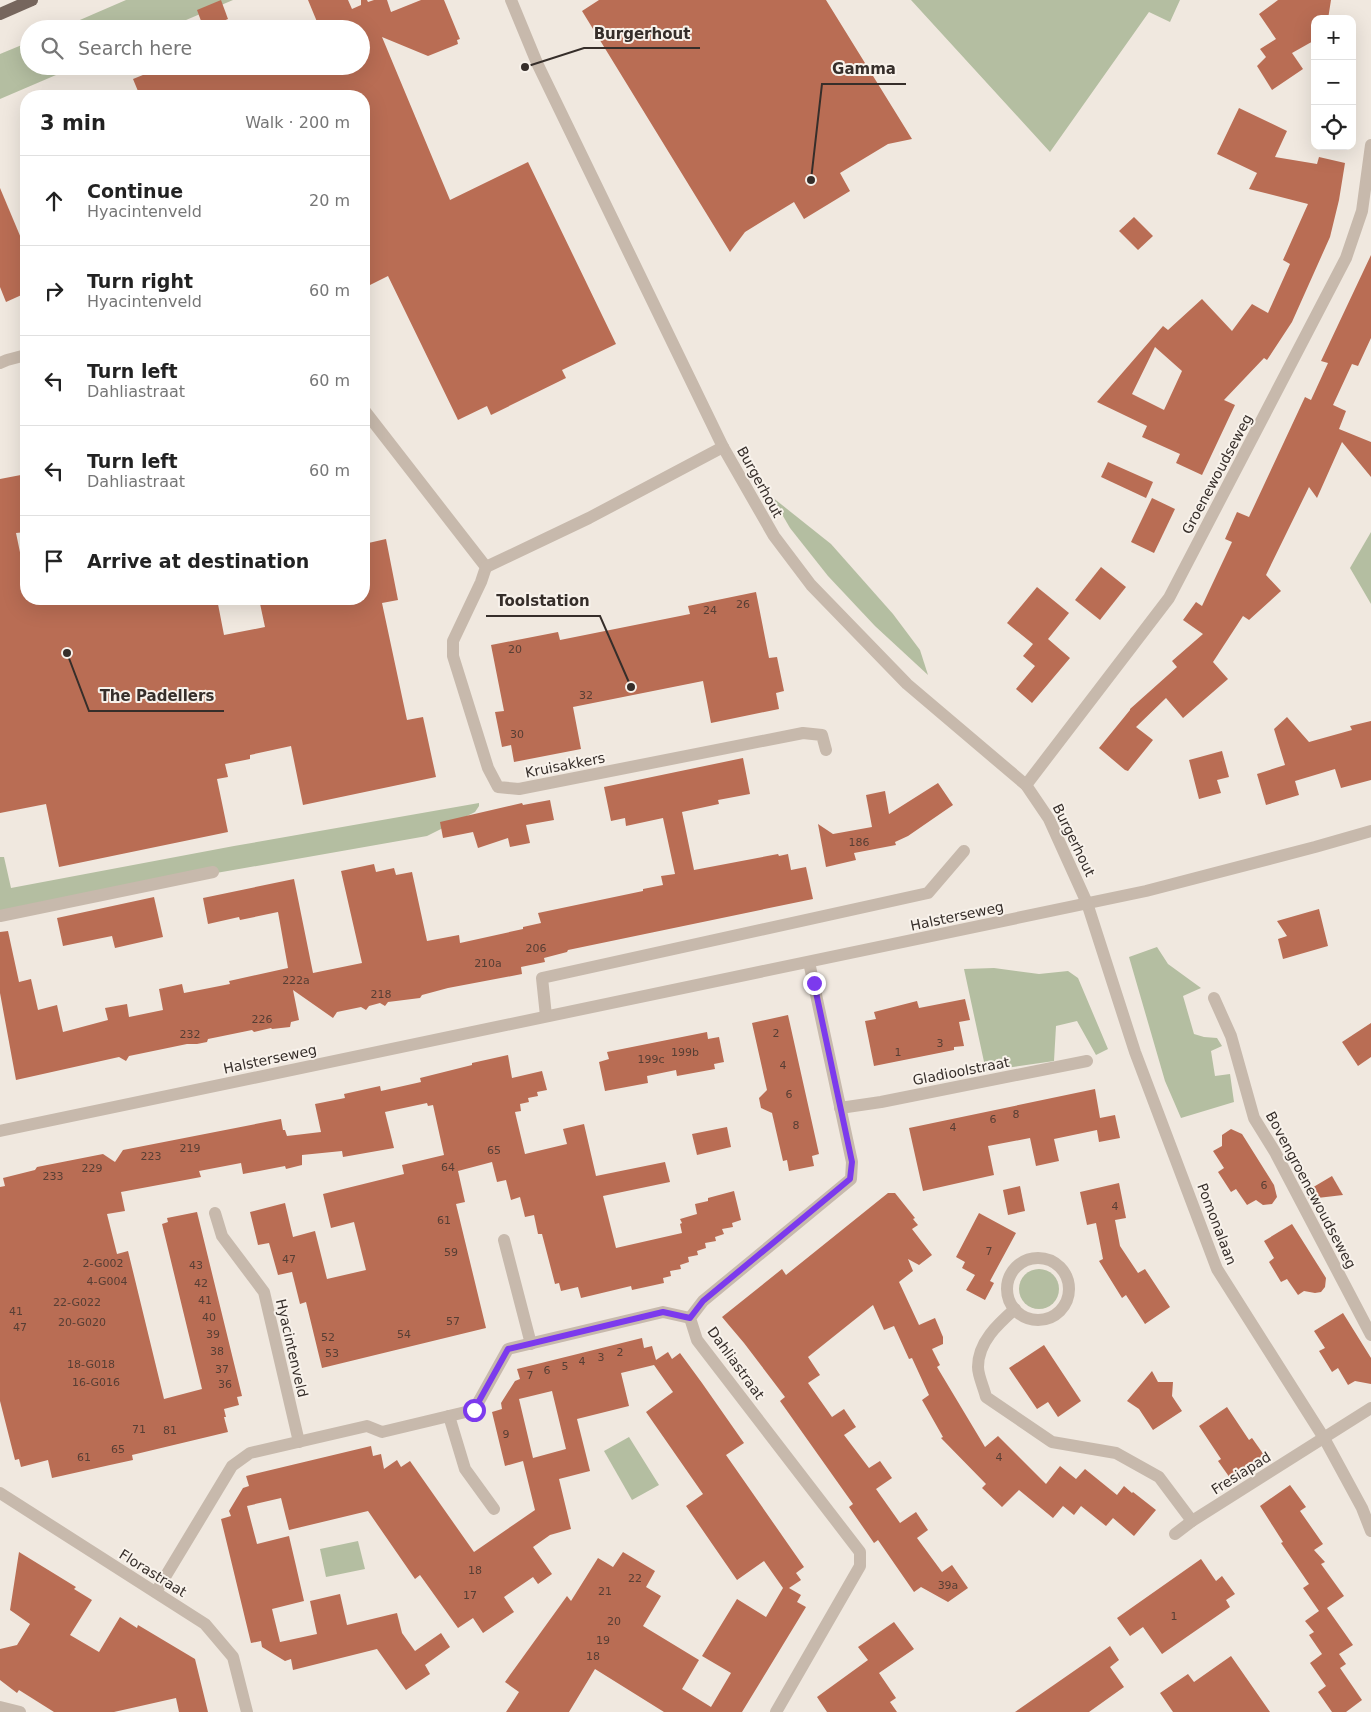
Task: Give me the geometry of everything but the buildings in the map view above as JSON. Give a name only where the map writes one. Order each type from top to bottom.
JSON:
[{"type":"main road","points":[[0,14],[32,0]]},
{"type":"street","name":"Burgerhout","points":[[511,0],[537,63],[723,447],[774,536],[811,585],[907,684],[1026,785],[1050,819],[1088,903]]},
{"type":"street","name":"Groenewoudseweg","points":[[1026,785],[1169,598],[1346,258],[1362,211],[1371,145]]},
{"type":"street","points":[[0,363],[20,357]]},
{"type":"street","points":[[370,418],[486,567],[589,518],[723,447]]},
{"type":"street","name":"Kruisakkers","points":[[486,567],[481,582],[453,641],[453,656],[488,768],[498,787],[519,789],[803,733],[822,734],[826,750]]},
{"type":"street","name":"Halsterseweg","points":[[0,1131],[1088,903],[1146,890],[1371,831]]},
{"type":"street","name":"Halsterseweg","points":[[546,1016],[542,978],[928,893],[964,851]]},
{"type":"street","points":[[0,916],[213,872]]},
{"type":"street","name":"Pomonalaan","points":[[1088,903],[1135,1052],[1216,1270],[1324,1438],[1362,1508],[1371,1531]]},
{"type":"street","name":"Dahliastraat","points":[[776,1712],[860,1566],[860,1552],[697,1340],[690,1318],[703,1301],[850,1179],[852,1162],[809,962]]},
{"type":"street","name":"Bovengroenewoudseweg","points":[[1214,998],[1231,1036],[1254,1118],[1275,1152],[1371,1335]]},
{"type":"street","name":"Gladioolstraat","points":[[840,1108],[881,1102],[1087,1061]]},
{"type":"street","name":"Hyacintenveld","points":[[215,1213],[222,1236],[264,1292],[299,1442]]},
{"type":"street","points":[[504,1240],[531,1344]]},
{"type":"street","points":[[1036,1258],[1051,1260],[1060,1266],[1067,1279],[1069,1294],[1066,1303],[1060,1311],[1052,1317],[1042,1320],[1023,1316],[1016,1310],[1007,1290],[1008,1280],[1013,1270],[1021,1263],[1036,1258]]},
{"type":"street","points":[[1016,1310],[997,1325],[982,1346],[978,1367],[986,1397],[1052,1442],[1116,1453],[1159,1477],[1192,1521]]},
{"type":"street","points":[[156,1592],[232,1466],[250,1454],[367,1426],[382,1432],[474,1410],[508,1349],[663,1312],[690,1318]]},
{"type":"street","name":"Fresiapad","points":[[1176,1534],[1192,1521],[1371,1408]]},
{"type":"street","points":[[449,1416],[465,1469],[494,1509]]},
{"type":"street","name":"Florastraat","points":[[0,1494],[205,1624],[233,1658],[247,1712]]},
{"type":"street","points":[[0,1707],[20,1712]]},
{"type":"green space","points":[[126,0],[233,0],[186,20],[80,20]]},
{"type":"green space","points":[[911,0],[1180,0],[1170,22],[1149,12],[1050,152]]},
{"type":"green space","points":[[20,46],[20,75],[56,75],[0,99],[0,54]]},
{"type":"green space","points":[[772,497],[831,544],[893,614],[920,650],[928,675],[875,626],[828,576],[790,528]]},
{"type":"green space","points":[[1371,532],[1371,604],[1350,568]]},
{"type":"green space","points":[[479,803],[475,812],[427,836],[0,911],[0,857],[4,857],[11,888]]},
{"type":"green space","points":[[1157,947],[1168,964],[1201,988],[1183,996],[1194,1034],[1217,1038],[1222,1046],[1211,1051],[1215,1076],[1230,1074],[1234,1102],[1181,1118],[1165,1081],[1129,957]]},
{"type":"green space","points":[[994,968],[1039,974],[1068,971],[1078,978],[1108,1049],[1096,1055],[1077,1021],[1056,1026],[1054,1061],[986,1071],[964,969]]},
{"type":"green space","points":[[1043,1269],[1050,1272],[1056,1278],[1059,1289],[1058,1297],[1050,1306],[1043,1309],[1035,1309],[1028,1306],[1020,1297],[1019,1285],[1022,1278],[1031,1270]]},
{"type":"green space","points":[[629,1437],[659,1485],[632,1500],[604,1451]]},
{"type":"green space","points":[[358,1541],[365,1569],[326,1577],[320,1549]]},
{"type":"place","name":"Burgerhout","points":[[525,67]]},
{"type":"place","name":"Gamma","points":[[811,180]]},
{"type":"place","name":"The Padellers","points":[[67,653]]},
{"type":"place","name":"Toolstation","points":[[631,687]]},
{"type":"route","points":[[474,1410],[508,1349],[663,1312],[690,1318],[703,1301],[850,1179],[852,1162],[814,983]]}]
